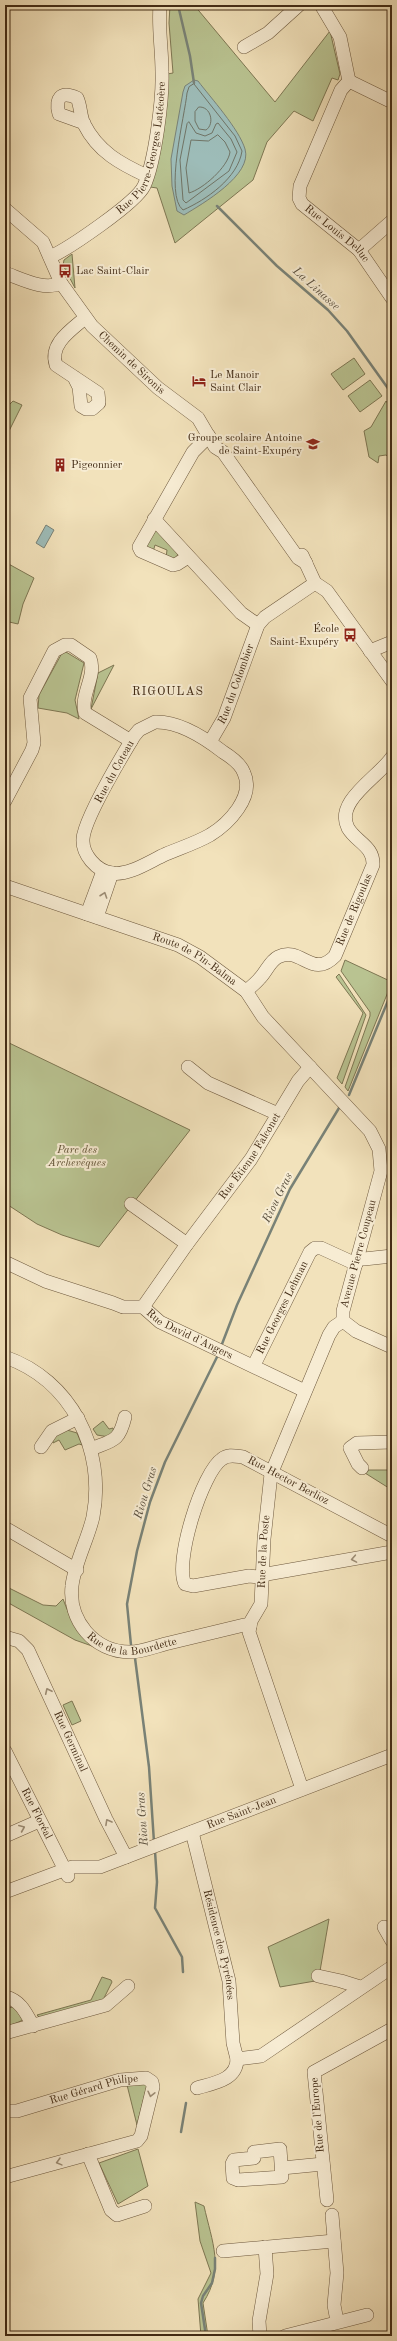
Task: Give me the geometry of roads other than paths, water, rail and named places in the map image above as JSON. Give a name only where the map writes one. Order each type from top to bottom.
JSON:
[{"type":"street","name":"Rue Pierre-Georges Latécoère","points":[[52,256],[80,239],[133,199],[144,186],[162,91],[160,5]]},
{"type":"street","points":[[244,47],[268,33],[299,5]]},
{"type":"street","points":[[321,5],[340,37],[349,81],[392,102]]},
{"type":"street","name":"Rue Louis Delluc","points":[[349,81],[341,90],[299,192],[302,204],[306,209],[359,250],[392,298]]},
{"type":"street","points":[[84,123],[101,148],[112,158],[147,176]]},
{"type":"street","name":"Chemin de Sironis","points":[[5,209],[43,242],[52,256],[61,283],[85,318],[144,376],[198,418],[215,446],[223,452],[298,558],[306,563],[315,583],[327,591],[392,681]]},
{"type":"street","points":[[359,250],[392,221]]},
{"type":"street","points":[[5,273],[43,286],[53,286],[61,283]]},
{"type":"street","points":[[74,377],[56,365],[54,352],[64,337],[85,318]]},
{"type":"street","points":[[188,557],[178,564],[173,565],[141,551],[140,543],[193,452],[209,436]]},
{"type":"street","points":[[154,519],[241,613],[258,625]]},
{"type":"street","name":"Rue du Colombier","points":[[210,742],[224,718],[258,625],[265,617],[315,583]]},
{"type":"street","points":[[370,651],[392,642]]},
{"type":"street","points":[[5,801],[34,743],[31,695],[54,650],[59,647],[71,645],[87,654],[90,658],[92,668],[84,699],[85,713],[131,741]]},
{"type":"street","points":[[379,664],[385,659],[392,646]]},
{"type":"street","name":"Rue du Coteau","points":[[162,722],[171,723],[210,742],[232,758],[245,773],[245,791],[234,814],[208,836],[129,870],[107,872],[88,856],[84,848],[84,831],[131,741],[139,730],[147,725],[162,722]]},
{"type":"street","name":"Rue de Rigoulas","points":[[246,990],[256,983],[278,956],[291,955],[316,966],[327,964],[335,956],[373,865],[371,852],[350,831],[346,824],[346,812],[354,797],[379,773],[392,757]]},
{"type":"street","points":[[92,916],[107,872]]},
{"type":"street","name":"Route de Pin-Balma","points":[[5,886],[189,951],[246,990],[263,1017],[340,1098]]},
{"type":"street","name":"Rue Étienne Falconet","points":[[143,1307],[187,1244],[251,1159],[278,1114],[310,1067]]},
{"type":"street","points":[[188,1068],[208,1083],[278,1114]]},
{"type":"street","name":"Avenue Pierre Coupeau","points":[[340,1098],[370,1130],[377,1143],[381,1158],[379,1183],[343,1311],[343,1321],[356,1331],[392,1347]]},
{"type":"street","points":[[131,1204],[187,1244]]},
{"type":"street","name":"Rue Georges Lehman","points":[[254,1365],[310,1252],[315,1248],[321,1248],[358,1256],[387,1256]]},
{"type":"street","name":"Rue David d'Angers","points":[[5,1262],[45,1281],[123,1307],[143,1307],[160,1322],[254,1365],[306,1392]]},
{"type":"street","name":"Rue de la Poste","points":[[250,1626],[261,1604],[264,1539],[271,1474],[332,1330],[343,1321]]},
{"type":"street","name":"Rue de la Bourdette","points":[[5,1357],[22,1364],[50,1383],[65,1399],[86,1432],[95,1468],[95,1501],[92,1518],[72,1584],[71,1596],[75,1616],[80,1626],[99,1643],[119,1651],[135,1652],[244,1625],[250,1626]]},
{"type":"street","points":[[90,1449],[114,1440],[121,1433],[125,1417]]},
{"type":"street","points":[[41,1447],[52,1431],[78,1418]]},
{"type":"street","points":[[362,1468],[358,1464],[350,1448],[357,1443],[392,1442]]},
{"type":"street","name":"Rue Hector Berlioz","points":[[263,1576],[193,1586],[185,1584],[182,1577],[191,1518],[220,1459],[233,1455],[242,1457],[271,1474],[390,1535],[388,1553]]},
{"type":"street","points":[[5,1528],[77,1570]]},
{"type":"street","points":[[263,1576],[388,1553]]},
{"type":"street","points":[[250,1626],[253,1648],[302,1790]]},
{"type":"street","name":"Rue Germinal","points":[[5,1637],[19,1641],[28,1650],[106,1819],[126,1857]]},
{"type":"street","name":"Rue Floréal","points":[[5,1751],[66,1873]]},
{"type":"street","name":"Rue Saint-Jean","points":[[5,1892],[66,1873],[100,1867],[392,1755]]},
{"type":"street","points":[[5,1836],[39,1821]]},
{"type":"street","name":"Résidence des Pyrénées","points":[[192,1832],[229,1981],[233,2042],[237,2059]]},
{"type":"street","name":"Rue Saint-Jean","points":[[5,1900],[66,1873]]},
{"type":"street","points":[[384,1927],[392,1941]]},
{"type":"street","points":[[197,2088],[218,2082],[233,2074],[237,2068],[237,2059],[261,2056],[392,1966]]},
{"type":"street","points":[[318,1976],[360,1987]]},
{"type":"street","points":[[5,2033],[106,2005],[128,1986]]},
{"type":"street","points":[[6,1997],[14,1999],[20,2004],[33,2026]]},
{"type":"street","name":"Rue de l'Europe","points":[[327,2200],[314,2072],[392,2029]]},
{"type":"street","name":"Rue Gérard Philipe","points":[[5,2111],[25,2108],[120,2080],[146,2078],[152,2082],[153,2088],[141,2136],[137,2141],[5,2177]]},
{"type":"street","points":[[254,2158],[234,2160],[232,2164],[233,2178],[238,2180],[256,2179],[282,2177],[280,2150],[254,2152],[256,2179]]},
{"type":"street","points":[[88,2154],[112,2210],[117,2215],[145,2206]]},
{"type":"street","points":[[282,2168],[323,2164]]},
{"type":"street","points":[[332,2215],[337,2273],[334,2305],[337,2321]]},
{"type":"street","points":[[223,2251],[334,2241]]},
{"type":"street","points":[[260,2336],[259,2321],[267,2274],[265,2247]]},
{"type":"street","points":[[285,2336],[337,2321],[367,2315]]},
{"type":"water","points":[[194,80],[198,81],[237,132],[245,149],[245,159],[241,169],[224,188],[184,215],[177,211],[172,186],[171,159],[183,92],[185,86]]},
{"type":"water","points":[[46,525],[54,530],[44,548],[36,543]]},
{"type":"waterway","name":"La Linasse","points":[[178,5],[190,56],[194,83]]},
{"type":"waterway","name":"La Linasse","points":[[217,206],[277,266],[328,310],[347,331],[392,394]]},
{"type":"waterway","points":[[349,1095],[392,991]]},
{"type":"waterway","name":"Riou Gras","points":[[222,1344],[237,1305],[290,1189],[339,1108]]},
{"type":"waterway","name":"Riou Gras","points":[[131,1645],[127,1604],[137,1551],[150,1502],[165,1462],[217,1357]]},
{"type":"waterway","name":"Riou Gras","points":[[135,1658],[149,1767],[154,1842]]},
{"type":"waterway","name":"Riou Gras","points":[[155,1851],[157,1882],[155,1908],[182,1957],[183,1972]]},
{"type":"waterway","name":"Riou Gras","points":[[181,2132],[186,2103]]},
{"type":"waterway","name":"Riou Gras","points":[[206,2336],[201,2303],[203,2296],[212,2283],[215,2269],[215,2258]]},
{"type":"place","name":"Lac Saint-Clair","points":[[65,271]]},
{"type":"place","name":"Le Manoir Saint Clair","points":[[199,381]]},
{"type":"place","name":"Groupe scolaire Antoine de Saint-Exupéry","points":[[313,444]]},
{"type":"place","name":"Pigeonnier","points":[[60,465]]},
{"type":"place","name":"École Saint-Exupéry","points":[[350,635]]},
{"type":"district","name":"RIGOULAS","points":[[168,692]]},
{"type":"park label","name":"Parc des Archevêques","points":[[77,1156]]}]
